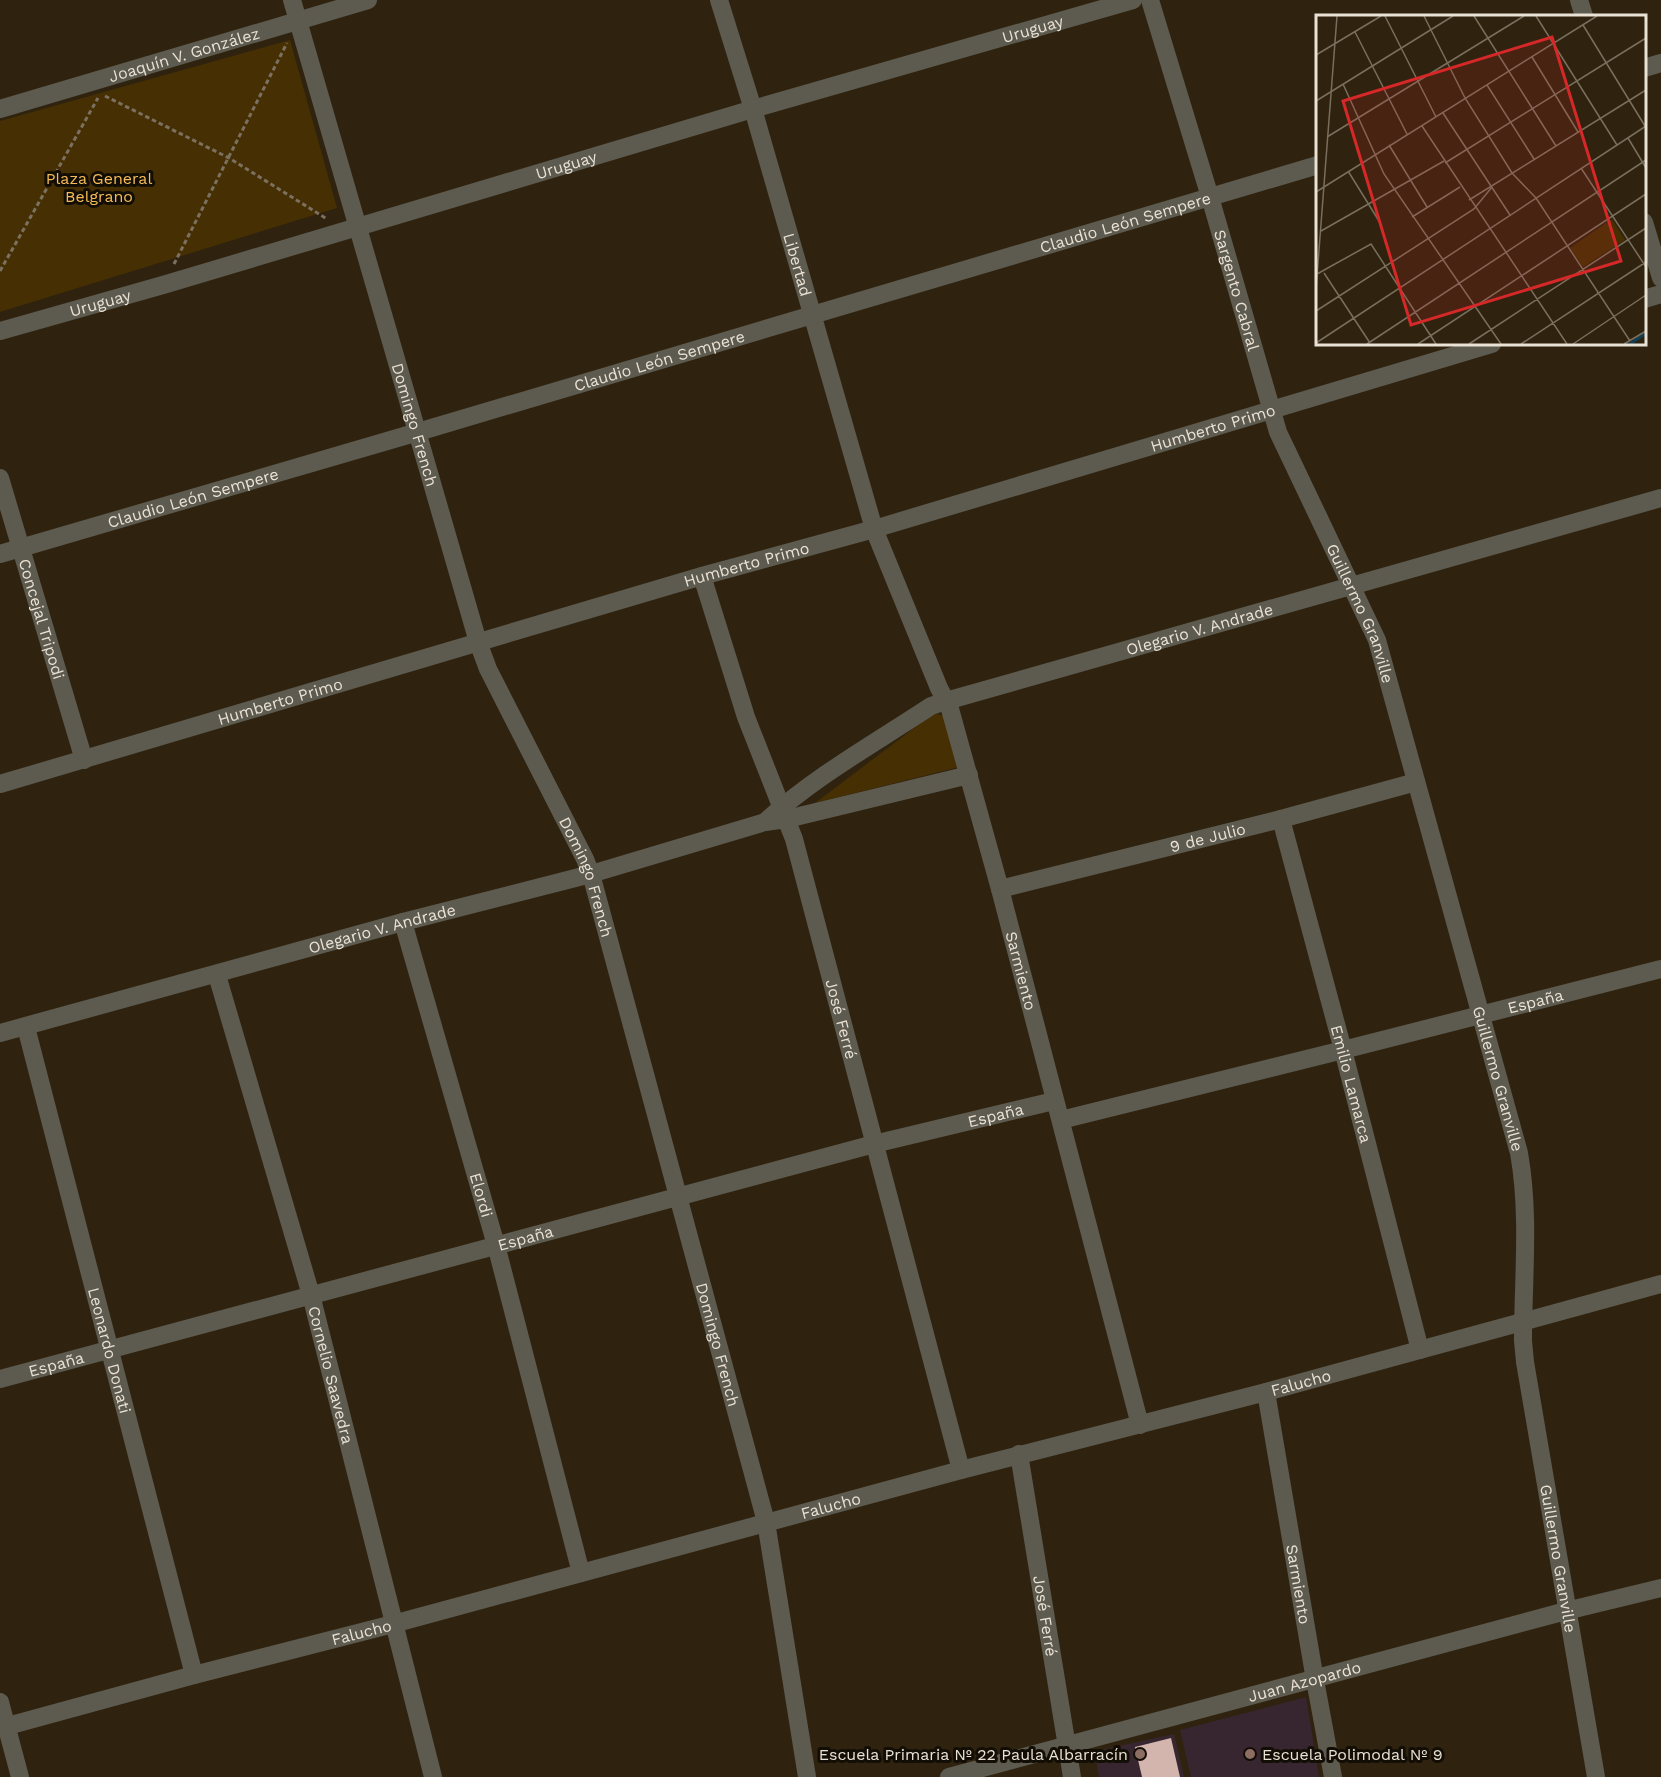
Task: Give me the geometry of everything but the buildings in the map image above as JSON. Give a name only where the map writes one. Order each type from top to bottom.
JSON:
[{"type":"street","name":"Domingo French","points":[[292,0],[352,229],[418,432],[477,642],[488,669],[591,874],[766,1522],[807,1777]]},
{"type":"street","name":"Joaquín V. González","points":[[0,109],[368,0]]},
{"type":"street","name":"Libertad","points":[[719,0],[753,109],[874,529]]},
{"type":"street","name":"Uruguay","points":[[0,330],[163,285],[753,109],[1132,0]]},
{"type":"street","name":"Sargento Cabral","points":[[1150,0],[1271,409]]},
{"type":"street","points":[[1579,0],[1584,15]]},
{"type":"street","points":[[1646,67],[1661,63]]},
{"type":"street","name":"Claudio León Sempere","points":[[0,554],[1316,165]]},
{"type":"street","points":[[1646,229],[1661,278]]},
{"type":"street","points":[[1646,298],[1661,294]]},
{"type":"street","name":"Humberto Primo","points":[[0,784],[702,576],[874,529],[1489,345]]},
{"type":"street","name":"Guillermo Granville","points":[[1271,409],[1286,451],[1377,640],[1519,1153],[1526,1205],[1523,1322],[1525,1362],[1596,1777]]},
{"type":"street","name":"Concejal Tripodi","points":[[0,478],[84,760]]},
{"type":"street","name":"Olegario V. Andrade","points":[[784,813],[831,771],[931,706],[1661,498]]},
{"type":"street","name":"Sarmiento","points":[[874,529],[939,688],[950,709],[1000,889],[1140,1425]]},
{"type":"street","name":"José Ferré","points":[[702,576],[746,717],[794,839],[961,1470]]},
{"type":"street","name":"Olegario V. Andrade","points":[[0,1033],[403,922],[591,874],[765,822],[784,813],[969,775]]},
{"type":"street","name":"9 de Julio","points":[[1000,889],[1281,819],[1416,782]]},
{"type":"street","name":"Emilio Lamarca","points":[[1281,819],[1420,1350]]},
{"type":"street","name":"Elordi","points":[[403,922],[496,1245],[581,1573]]},
{"type":"street","name":"España","points":[[1061,1120],[1661,969]]},
{"type":"street","name":"Cornelio Saavedra","points":[[217,975],[311,1295],[433,1777]]},
{"type":"street","name":"Leonardo Donati","points":[[26,1027],[194,1675]]},
{"type":"street","name":"España","points":[[0,1379],[874,1144],[1054,1101]]},
{"type":"street","name":"Falucho","points":[[3,1727],[1019,1454],[1266,1392],[1661,1284]]},
{"type":"street","name":"Sarmiento","points":[[1266,1392],[1333,1777]]},
{"type":"street","name":"José Ferré","points":[[1019,1454],[1072,1777]]},
{"type":"street","name":"Juan Azopardo","points":[[949,1777],[1566,1611],[1661,1588]]},
{"type":"street","points":[[0,1702],[3,1727],[20,1777]]},
{"type":"path","points":[[163,285],[298,20]]},
{"type":"path","points":[[0,272],[100,93],[229,158],[352,229]]},
{"type":"shaded area","name":"Escuela Polimodal Nº 9","points":[[1306,1697],[1319,1777],[1191,1777],[1180,1730]]},
{"type":"shaded area","name":"Escuela Primaria Nº 22 Paula Albarracín","points":[[1174,1734],[1184,1777],[1099,1777],[1096,1760],[1105,1749]]},
{"type":"green space","name":"Plaza General Belgrano","points":[[290,40],[337,208],[0,312],[0,121]]},
{"type":"green space","points":[[934,713],[945,716],[959,767],[815,803]]},
{"type":"place","name":"Escuela Primaria Nº 22 Paula Albarracín","points":[[1140,1754]]},
{"type":"place","name":"Escuela Polimodal Nº 9","points":[[1250,1754]]}]
